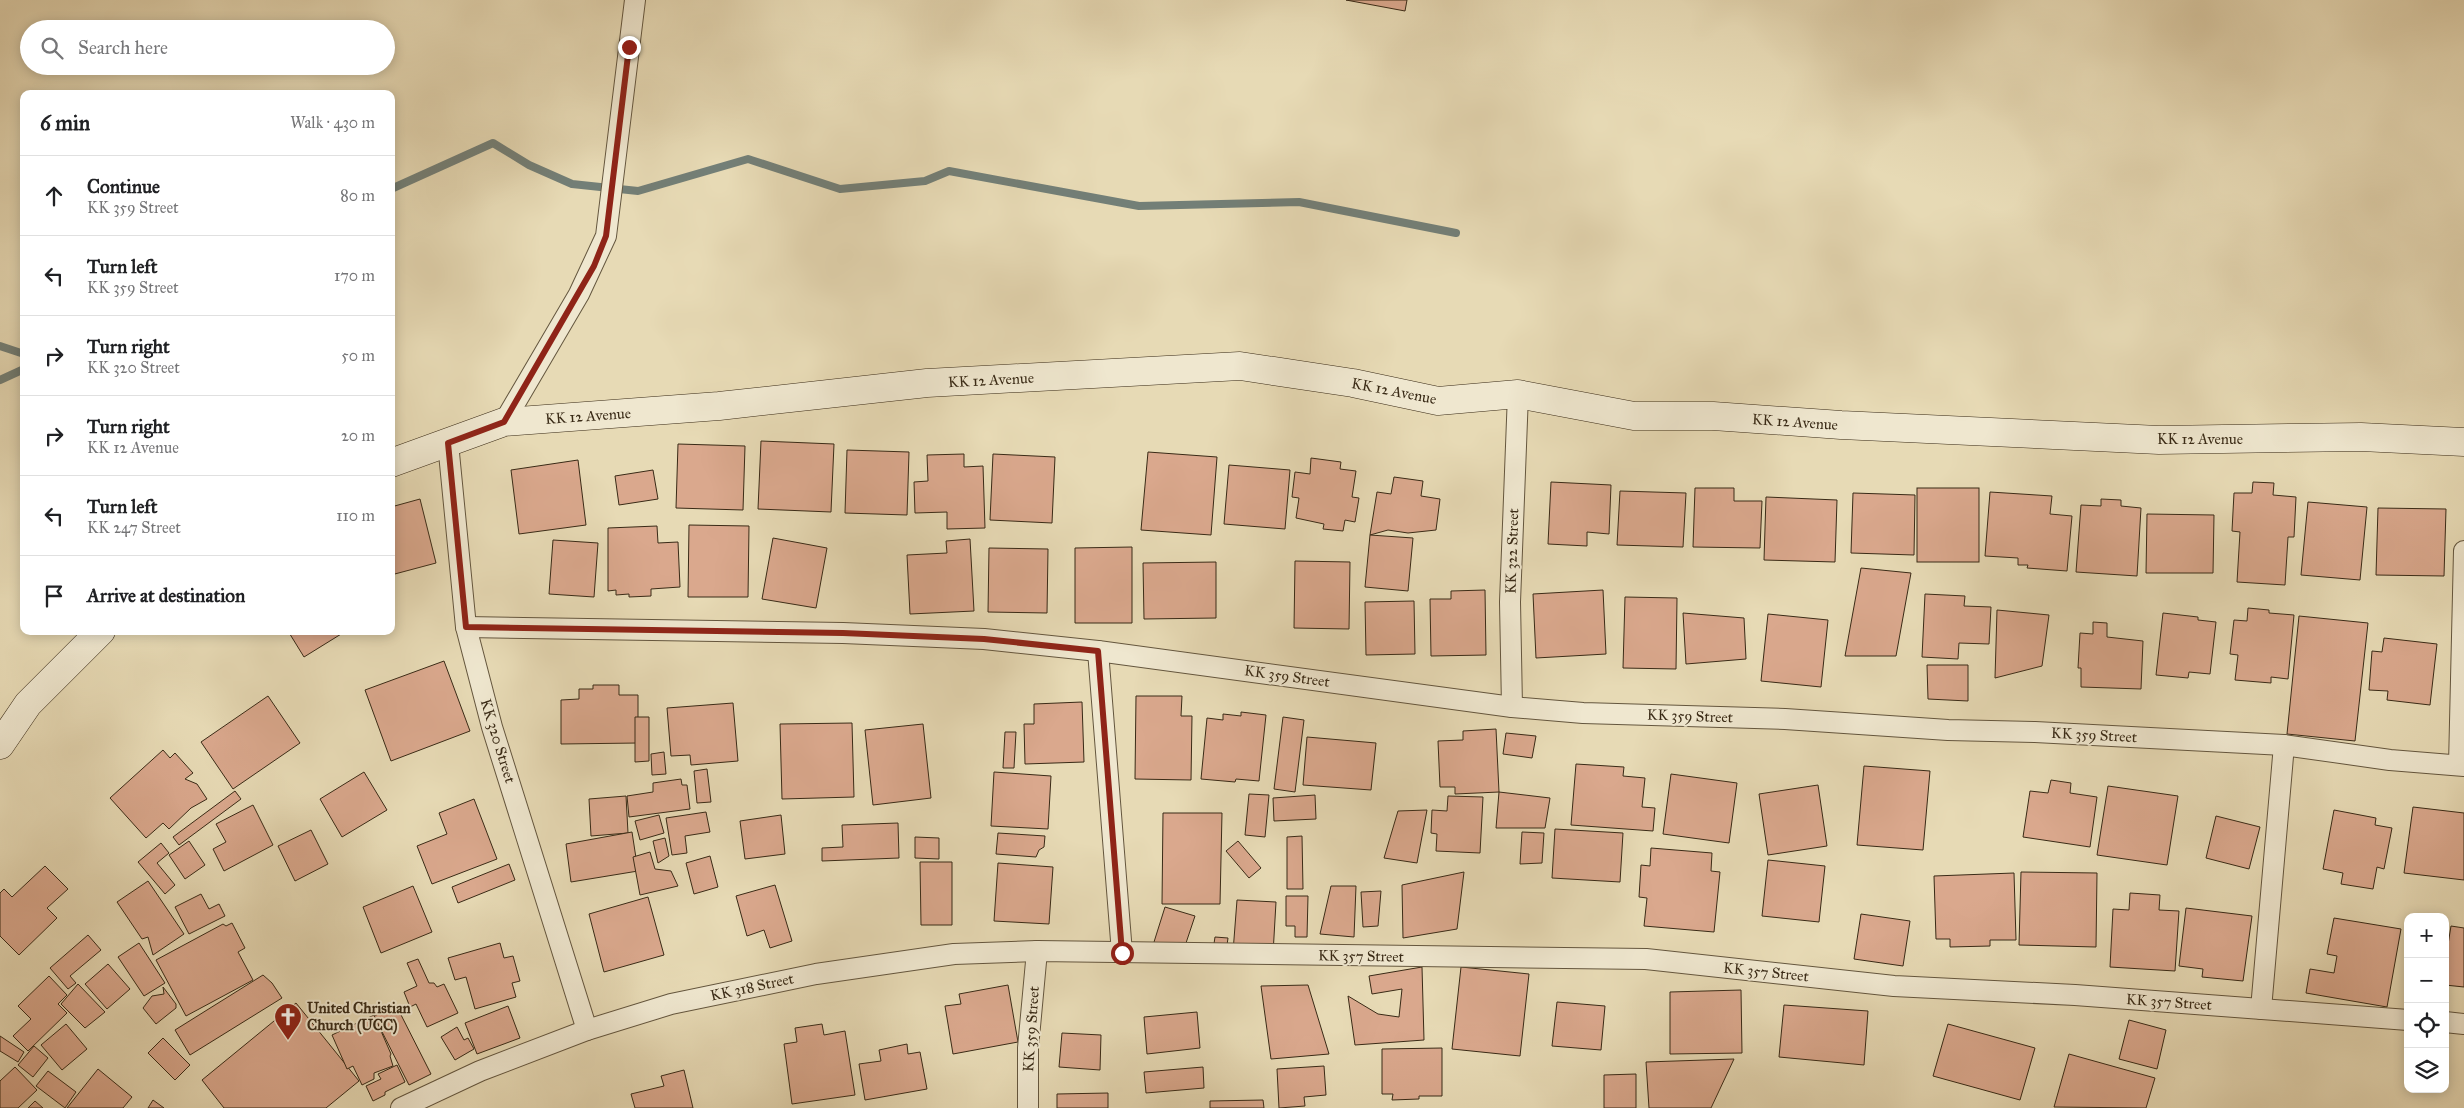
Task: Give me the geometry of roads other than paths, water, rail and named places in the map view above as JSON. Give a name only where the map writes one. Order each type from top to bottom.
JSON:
[{"type":"main road","name":"KK 12 Avenue","points":[[395,462],[504,422],[720,406],[927,383],[1240,366],[1353,383],[1438,401],[1518,394],[1634,416],[1713,416],[1841,425],[2159,440],[2361,437],[2464,442]]},
{"type":"main road","points":[[0,745],[28,704],[97,635]]},
{"type":"street","points":[[504,422],[579,294],[606,236],[636,0]]},
{"type":"street","name":"KK 322 Street","points":[[1512,707],[1510,602],[1518,394]]},
{"type":"street","name":"KK 320 Street","points":[[448,443],[466,627],[492,727],[587,1030]]},
{"type":"street","points":[[2462,766],[2464,551]]},
{"type":"street","name":"KK 359 Street","points":[[466,627],[843,633],[984,639],[1098,651],[1512,707],[1583,713],[1805,720],[1948,730],[2036,732],[2284,745],[2390,760],[2462,766]]},
{"type":"street","points":[[1098,651],[1122,953]]},
{"type":"street","points":[[2261,1009],[2284,745]]},
{"type":"street","name":"KK 359 Street","points":[[1028,1108],[1028,1048],[1037,951]]},
{"type":"street","name":"KK 318 Street","points":[[401,1108],[480,1071],[587,1030],[671,1004],[816,974],[954,954],[1037,951],[1122,953]]},
{"type":"street","name":"KK 357 Street","points":[[1122,953],[1646,959],[1894,986],[2075,995],[2404,1020]]},
{"type":"street","points":[[2449,1022],[2464,1024]]},
{"type":"waterway","points":[[395,187],[493,143],[529,165],[572,184],[638,191],[748,159],[840,189],[925,181],[949,171],[1139,206],[1299,202],[1456,233]]},
{"type":"waterway","points":[[0,346],[20,353]]},
{"type":"waterway","points":[[0,380],[20,371]]},
{"type":"place","name":"United Christian Church (UCC)","points":[[288,1041]]}]
